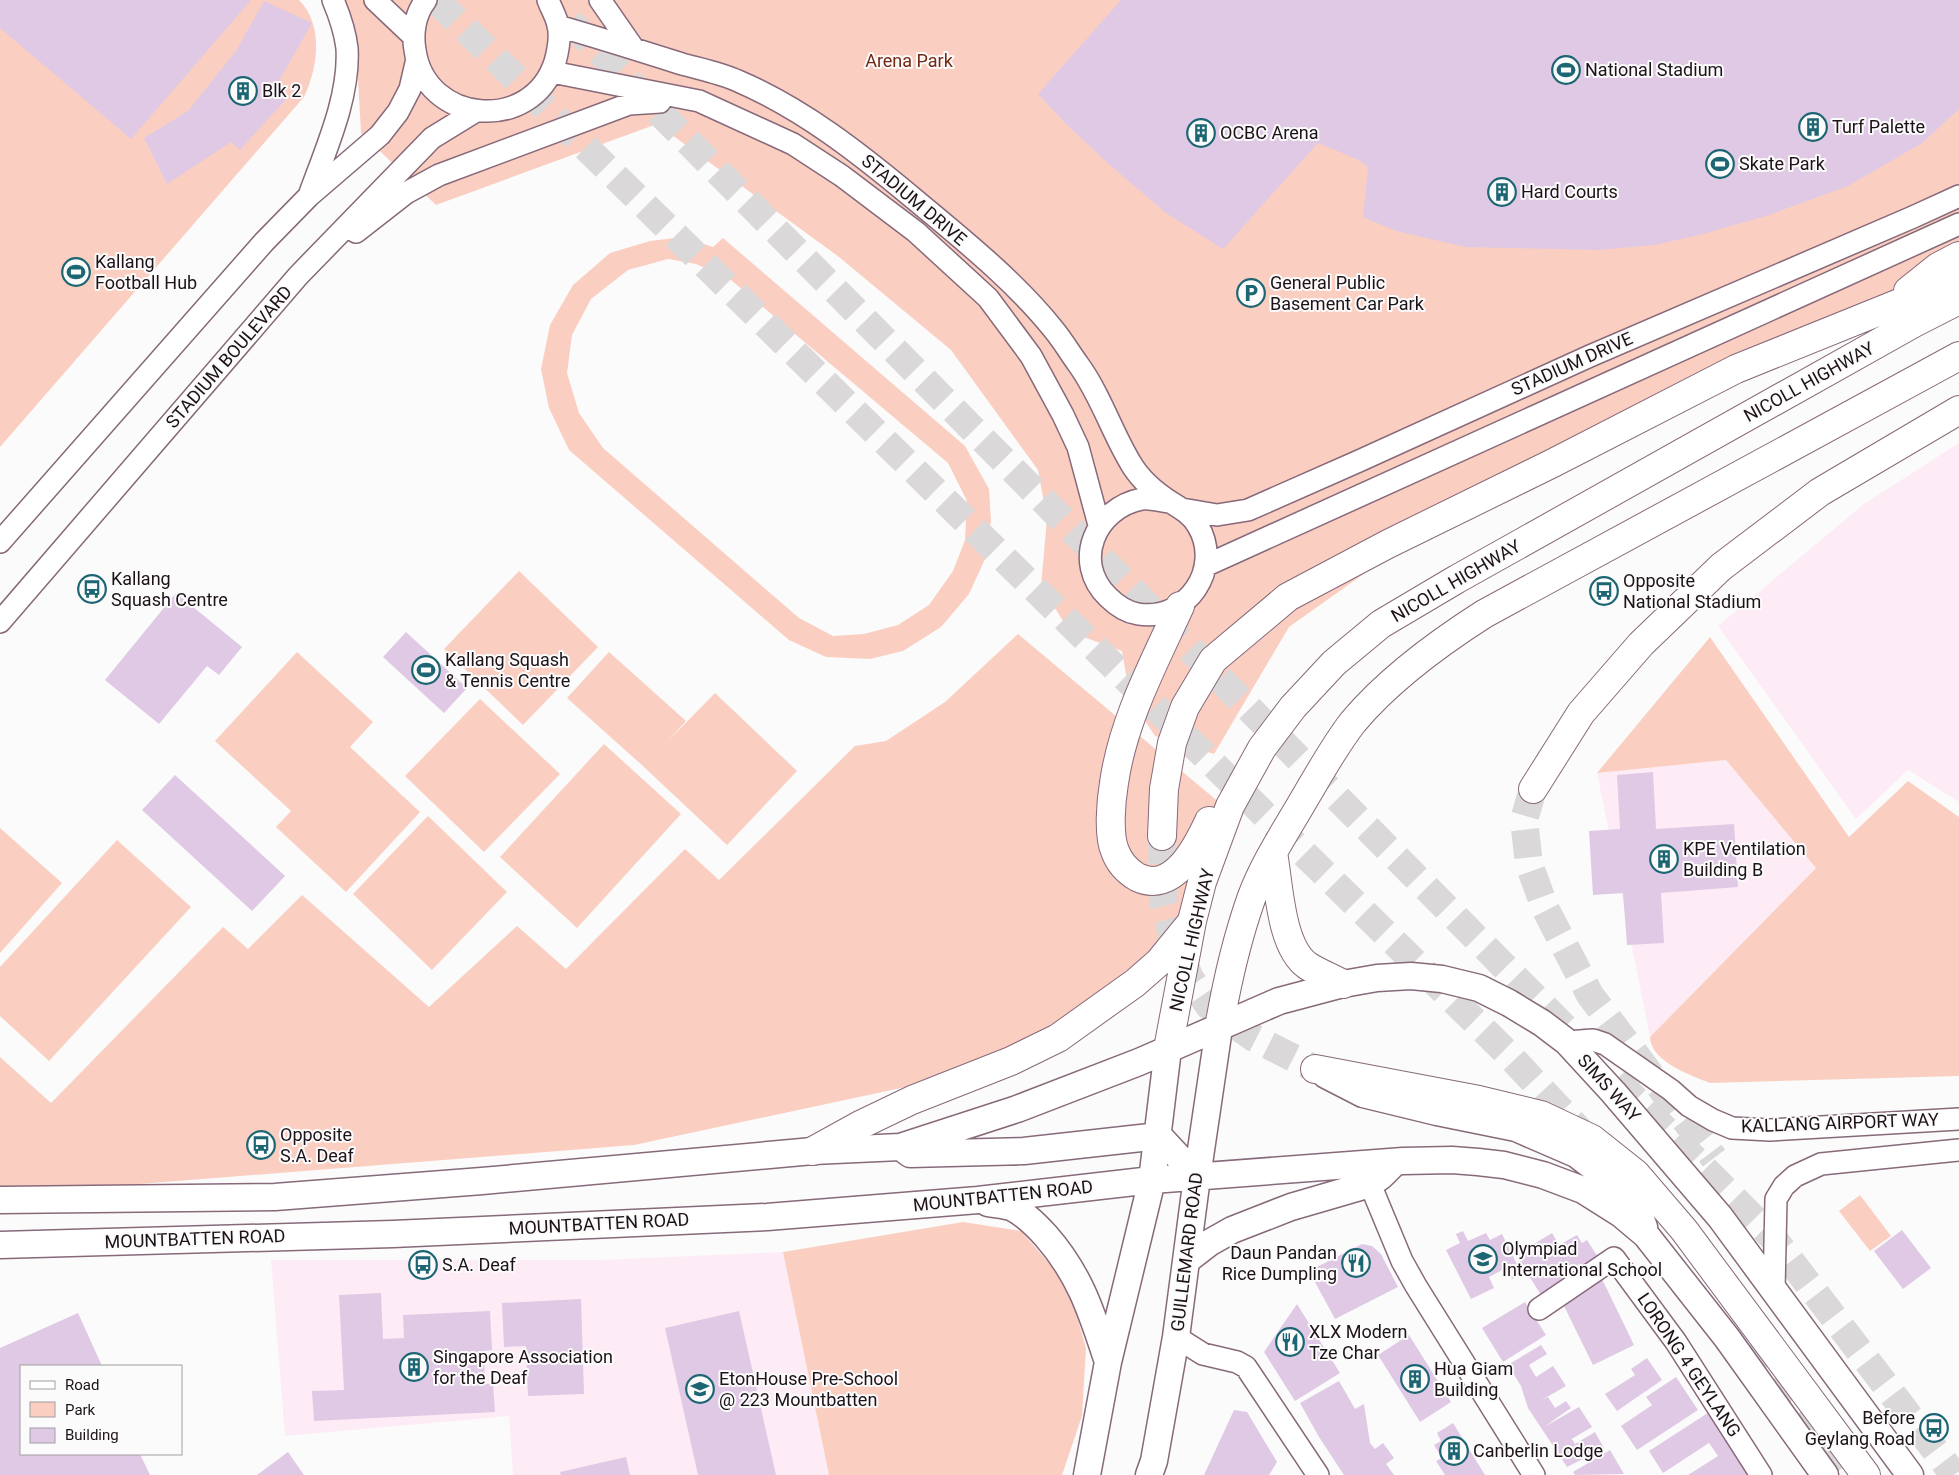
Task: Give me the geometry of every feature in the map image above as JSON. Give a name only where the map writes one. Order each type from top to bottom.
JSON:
[{"type":"highway","points":[[1887,308],[1938,267],[1959,256]]},
{"type":"highway","points":[[1162,836],[1164,789],[1172,743],[1185,707],[1213,660],[1288,597],[1388,544],[1553,463],[1736,369],[1959,279]]},
{"type":"highway","name":"NICOLL HIGHWAY","points":[[1168,1049],[1192,921],[1202,882],[1230,806],[1262,748],[1293,707],[1334,663],[1381,624],[1457,579],[1914,323],[1959,300]]},
{"type":"highway","points":[[1219,1028],[1224,998],[1251,898],[1273,852],[1335,746],[1354,721],[1402,674],[1447,638],[1484,614],[1959,356]]},
{"type":"highway","points":[[1533,789],[1581,713],[1641,644],[1721,567],[1820,492],[1959,410]]},
{"type":"highway","points":[[1180,606],[1125,732],[1113,784],[1111,832],[1114,851],[1123,866],[1142,879],[1156,880],[1171,875],[1183,865],[1195,850],[1226,784],[1256,732],[1295,687],[1334,663]]},
{"type":"highway","points":[[1273,852],[1287,936],[1295,953],[1307,965],[1343,984]]},
{"type":"highway","points":[[813,1151],[862,1124],[912,1100],[1011,1061],[1058,1038],[1135,983],[1159,962],[1192,921]]},
{"type":"highway","points":[[1315,1069],[1480,1100],[1541,1115],[1592,1139],[1636,1174],[1684,1230],[1866,1475]]},
{"type":"main road","name":"SIMS WAY","points":[[1168,1049],[1279,1001],[1343,984],[1377,978],[1411,976],[1462,982],[1509,1003],[1542,1023],[1567,1042],[1613,1092],[1720,1217],[1910,1475]]},
{"type":"main road","name":"GUILLEMARD ROAD","points":[[1149,1475],[1154,1461],[1176,1337],[1219,1028]]},
{"type":"main road","points":[[0,1200],[275,1197],[482,1181],[813,1151],[900,1148],[1017,1109],[1168,1049],[1159,1136],[1152,1180],[1108,1362],[1087,1475]]},
{"type":"main road","points":[[1315,1069],[1363,1094],[1437,1112],[1516,1128],[1576,1154],[1630,1200],[1641,1219],[1646,1236]]},
{"type":"main road","points":[[1159,1136],[1197,1177],[1395,1162],[1452,1160],[1504,1166],[1543,1175],[1583,1190],[1621,1214],[1646,1236],[1727,1338],[1825,1475]]},
{"type":"main road","points":[[900,1148],[910,1154],[1024,1151],[1159,1136]]},
{"type":"main road","points":[[1185,1271],[1210,1243],[1232,1230],[1291,1207],[1370,1184],[1395,1162]]},
{"type":"main road","name":"MOUNTBATTEN ROAD","points":[[0,1245],[403,1234],[767,1217],[978,1200],[1152,1180],[1197,1177]]},
{"type":"main road","points":[[978,1200],[1011,1208],[1036,1225],[1062,1254],[1079,1281],[1108,1362]]},
{"type":"street","points":[[309,196],[334,125],[345,74],[347,48],[338,11],[333,0]]},
{"type":"street","points":[[375,0],[413,36]]},
{"type":"street","name":"STADIUM BOULEVARD","points":[[0,542],[264,242],[309,196],[380,135],[392,120],[410,89],[416,63],[413,36],[420,8],[426,0]]},
{"type":"street","name":"STADIUM BOULEVARD","points":[[416,63],[430,86],[450,103],[476,112],[494,112],[512,108],[528,99],[542,87],[552,72],[559,49],[558,26],[548,0]]},
{"type":"street","points":[[600,0],[634,49]]},
{"type":"street","name":"STADIUM DRIVE","points":[[558,26],[735,80],[765,94],[814,122],[865,158],[928,210],[980,255],[1018,292],[1054,330],[1081,368],[1097,395],[1131,465],[1148,484],[1176,505],[1198,524],[1206,544],[1207,566],[1198,588],[1180,606],[1160,614],[1137,614],[1116,605],[1100,590],[1091,568],[1091,546],[1099,525],[1119,507],[1144,498],[1176,505],[1217,516],[1248,510],[1590,356],[1959,196]]},
{"type":"street","name":"STADIUM DRIVE","points":[[552,72],[699,101],[793,144],[842,176],[916,232],[988,298],[1031,356],[1078,447],[1099,525]]},
{"type":"street","points":[[298,276],[406,193],[439,175],[629,104],[699,101]]},
{"type":"street","name":"STADIUM BOULEVARD","points":[[0,622],[298,276],[432,138],[476,112]]},
{"type":"street","name":"STADIUM DRIVE","points":[[1207,566],[1959,224]]},
{"type":"street","name":"KALLANG AIRPORT WAY","points":[[1567,1042],[1594,1040],[1605,1044],[1671,1090],[1689,1106],[1713,1120],[1732,1128],[1770,1130],[1959,1119]]},
{"type":"street","name":"KALLANG AIRPORT WAY","points":[[1774,1290],[1776,1199],[1784,1186],[1795,1176],[1822,1164],[1959,1150]]},
{"type":"street","points":[[1370,1184],[1402,1261],[1416,1286],[1534,1475]]},
{"type":"street","name":"LORONG 4 GEYLANG","points":[[1539,1309],[1611,1259],[1617,1260],[1676,1342],[1761,1475]]},
{"type":"street","points":[[1176,1337],[1203,1354],[1237,1362],[1246,1367],[1318,1475]]},
{"type":"shaded area","points":[[1959,443],[1959,802],[1908,770],[1856,819],[1718,626],[1864,504]]},
{"type":"shaded area","points":[[1726,760],[1816,868],[1650,1037],[1597,773]]},
{"type":"shaded area","points":[[783,1252],[829,1475],[513,1475],[509,1416],[285,1436],[271,1260],[602,1260]]},
{"type":"green space","name":"Kallang Football Hub","points":[[0,0],[299,0],[307,10],[312,21],[316,47],[313,73],[304,97],[0,447]]},
{"type":"green space","name":"Arena Park","points":[[329,0],[1959,0],[1959,259],[1444,517],[1289,627],[1214,754],[1155,736],[1130,698],[1122,651],[1070,632],[1041,586],[1047,519],[1038,470],[951,350],[839,257],[657,124],[436,205],[361,133],[357,61]]},
{"type":"green space","points":[[683,237],[713,247],[723,238],[965,446],[989,489],[991,521],[985,559],[969,594],[941,627],[903,651],[870,659],[826,657],[789,640],[569,450],[549,408],[541,369],[550,325],[573,285],[610,253],[650,241]],"holes":[[[668,259],[696,264],[731,280],[948,463],[967,501],[965,540],[953,571],[929,605],[898,625],[864,634],[833,636],[799,618],[603,448],[579,413],[567,373],[572,335],[591,299],[628,270]]]},
{"type":"green space","points":[[519,571],[598,647],[523,725],[444,649]]},
{"type":"green space","points":[[1018,634],[1227,809],[1192,921],[1010,1059],[915,1085],[634,1145],[0,1195],[0,1057],[51,1103],[223,927],[248,949],[302,895],[429,1007],[517,926],[566,969],[685,849],[719,880],[855,746],[886,741],[945,702]]},
{"type":"green space","points":[[1710,637],[1849,837],[1908,781],[1959,817],[1959,1076],[1710,1083],[1673,1066],[1664,1060],[1652,1046],[1650,1037],[1816,868],[1726,760],[1597,773]]},
{"type":"green space","points":[[297,652],[373,722],[350,747],[420,812],[346,892],[276,827],[291,811],[215,741]]},
{"type":"green space","points":[[609,652],[686,721],[666,743],[715,693],[797,771],[727,845],[567,698]]},
{"type":"green space","points":[[480,699],[560,774],[484,852],[405,776]]},
{"type":"green space","points":[[604,744],[681,814],[577,928],[500,857]]},
{"type":"green space","points":[[428,816],[507,892],[432,970],[353,894]]},
{"type":"green space","points":[[0,828],[62,883],[0,953]]},
{"type":"green space","points":[[117,840],[191,907],[49,1061],[0,1016],[0,967]]},
{"type":"green space","points":[[1860,1195],[1891,1236],[1870,1251],[1839,1211]]},
{"type":"green space","points":[[963,1222],[1021,1231],[1068,1285],[1086,1348],[1082,1416],[1062,1475],[829,1475],[783,1252]]},
{"type":"building","points":[[0,0],[251,0],[131,139],[0,28]]},
{"type":"building","points":[[1121,0],[1959,0],[1959,109],[1922,143],[1848,186],[1766,216],[1703,234],[1655,245],[1598,250],[1465,247],[1396,231],[1363,217],[1368,167],[1359,160],[1318,143],[1223,249],[1166,213],[1111,166],[1066,124],[1038,94]]},
{"type":"building","name":"Blk 2","points":[[264,1],[312,23],[276,86],[289,96],[240,150],[231,142],[167,184],[144,138],[188,111],[236,51]]},
{"type":"building","points":[[176,593],[242,647],[219,675],[207,666],[159,724],[105,680]]},
{"type":"building","points":[[406,632],[467,688],[444,713],[383,657]]},
{"type":"building","name":"KPE Ventilation Building B","points":[[1653,772],[1656,829],[1734,824],[1738,887],[1661,893],[1664,943],[1627,945],[1623,893],[1593,895],[1589,831],[1620,829],[1617,775]]},
{"type":"building","points":[[175,775],[285,876],[252,911],[142,810]]},
{"type":"building","points":[[1902,1230],[1931,1268],[1903,1289],[1874,1251]]},
{"type":"building","name":"Olympiad International School","points":[[1463,1231],[1468,1241],[1486,1233],[1490,1240],[1502,1234],[1522,1274],[1512,1279],[1506,1268],[1489,1277],[1494,1288],[1471,1299],[1446,1250],[1460,1243],[1456,1234]]},
{"type":"building","points":[[1552,1233],[1559,1245],[1577,1235],[1582,1243],[1587,1240],[1599,1259],[1576,1273],[1571,1266],[1559,1273],[1564,1281],[1541,1295],[1516,1255]]},
{"type":"building","points":[[1362,1244],[1372,1246],[1381,1254],[1398,1287],[1335,1319],[1309,1271]]},
{"type":"building","points":[[1602,1279],[1634,1345],[1593,1365],[1564,1306]]},
{"type":"building","name":"Singapore Association for the Deaf","points":[[381,1293],[383,1339],[404,1338],[403,1315],[490,1311],[492,1350],[484,1351],[485,1384],[493,1384],[495,1412],[314,1421],[312,1391],[344,1390],[339,1295]]},
{"type":"building","points":[[581,1299],[584,1394],[528,1396],[526,1346],[504,1347],[502,1303]]},
{"type":"building","points":[[1525,1302],[1546,1335],[1503,1362],[1482,1328]]},
{"type":"building","points":[[1297,1304],[1340,1373],[1295,1401],[1264,1352]]},
{"type":"building","points":[[739,1311],[776,1475],[698,1475],[665,1328]]},
{"type":"building","points":[[78,1313],[102,1365],[20,1365],[20,1455],[140,1455],[150,1475],[0,1475],[0,1348]]},
{"type":"building","name":"Hua Giam Building","points":[[1409,1335],[1451,1402],[1420,1422],[1378,1355]]},
{"type":"building","points":[[1541,1345],[1547,1354],[1529,1365],[1536,1377],[1553,1366],[1566,1386],[1540,1401],[1548,1397],[1555,1408],[1566,1401],[1571,1408],[1544,1427],[1579,1407],[1592,1427],[1563,1444],[1572,1439],[1575,1444],[1595,1432],[1604,1448],[1567,1467],[1528,1408],[1521,1386],[1508,1365]]},
{"type":"building","points":[[1647,1358],[1662,1380],[1617,1411],[1605,1394],[1635,1375],[1631,1369]]},
{"type":"building","points":[[1676,1377],[1698,1410],[1637,1450],[1621,1426],[1652,1405],[1646,1397]]},
{"type":"building","points":[[1339,1381],[1355,1409],[1364,1404],[1370,1443],[1375,1449],[1383,1443],[1394,1458],[1386,1464],[1394,1475],[1344,1475],[1319,1437],[1300,1403]]},
{"type":"building","points":[[1714,1409],[1757,1475],[1688,1475],[1718,1456],[1709,1443],[1663,1473],[1649,1451]]},
{"type":"building","points":[[1234,1410],[1247,1412],[1277,1462],[1269,1475],[1204,1475]]},
{"type":"building","name":"Canberlin Lodge","points":[[1453,1423],[1485,1475],[1445,1475],[1436,1461],[1442,1458],[1434,1445],[1441,1441],[1437,1433]]},
{"type":"building","points":[[1610,1450],[1624,1474],[1575,1475],[1573,1472]]},
{"type":"building","points":[[288,1452],[304,1475],[257,1475]]},
{"type":"building","points":[[626,1457],[630,1475],[561,1475],[560,1472]]},
{"type":"tunnel","points":[[436,0],[1507,1053],[1583,1134]]},
{"type":"tunnel","points":[[570,22],[1576,1039]]},
{"type":"tunnel","points":[[1533,789],[1524,820],[1529,864],[1545,908],[1590,995],[1714,1158]]},
{"type":"tunnel","points":[[1162,836],[1163,901],[1173,938],[1190,978],[1209,1006],[1254,1038],[1315,1069]]},
{"type":"tunnel","points":[[1616,1080],[1774,1239],[1954,1475]]},
{"type":"tunnel","points":[[1746,1348],[1793,1402],[1848,1475]]},
{"type":"place","name":"National Stadium","points":[[1566,70]]},
{"type":"place","name":"Blk 2","points":[[243,91]]},
{"type":"place","name":"Turf Palette","points":[[1813,127]]},
{"type":"place","name":"OCBC Arena","points":[[1201,133]]},
{"type":"place","name":"Skate Park","points":[[1720,164]]},
{"type":"place","name":"Hard Courts","points":[[1502,192]]},
{"type":"place","name":"Kallang Football Hub","points":[[76,272]]},
{"type":"place","name":"General Public Basement Car Park","points":[[1251,293]]},
{"type":"place","name":"Kallang Squash Centre","points":[[92,589]]},
{"type":"place","name":"Opposite National Stadium","points":[[1604,591]]},
{"type":"place","name":"Kallang Squash & Tennis Centre","points":[[426,670]]},
{"type":"place","name":"KPE Ventilation Building B","points":[[1664,859]]},
{"type":"place","name":"Opposite S.A. Deaf","points":[[261,1145]]},
{"type":"place","name":"Olympiad International School","points":[[1483,1259]]},
{"type":"place","name":"Daun Pandan Rice Dumpling","points":[[1356,1263]]},
{"type":"place","name":"S.A. Deaf","points":[[423,1265]]},
{"type":"place","name":"XLX Modern Tze Char","points":[[1290,1342]]},
{"type":"place","name":"Singapore Association for the Deaf","points":[[414,1367]]},
{"type":"place","name":"Hua Giam Building","points":[[1415,1379]]},
{"type":"place","name":"EtonHouse Pre-School @ 223 Mountbatten","points":[[700,1389]]},
{"type":"place","name":"Before Geylang Road","points":[[1934,1428]]},
{"type":"place","name":"Canberlin Lodge","points":[[1454,1451]]}]
